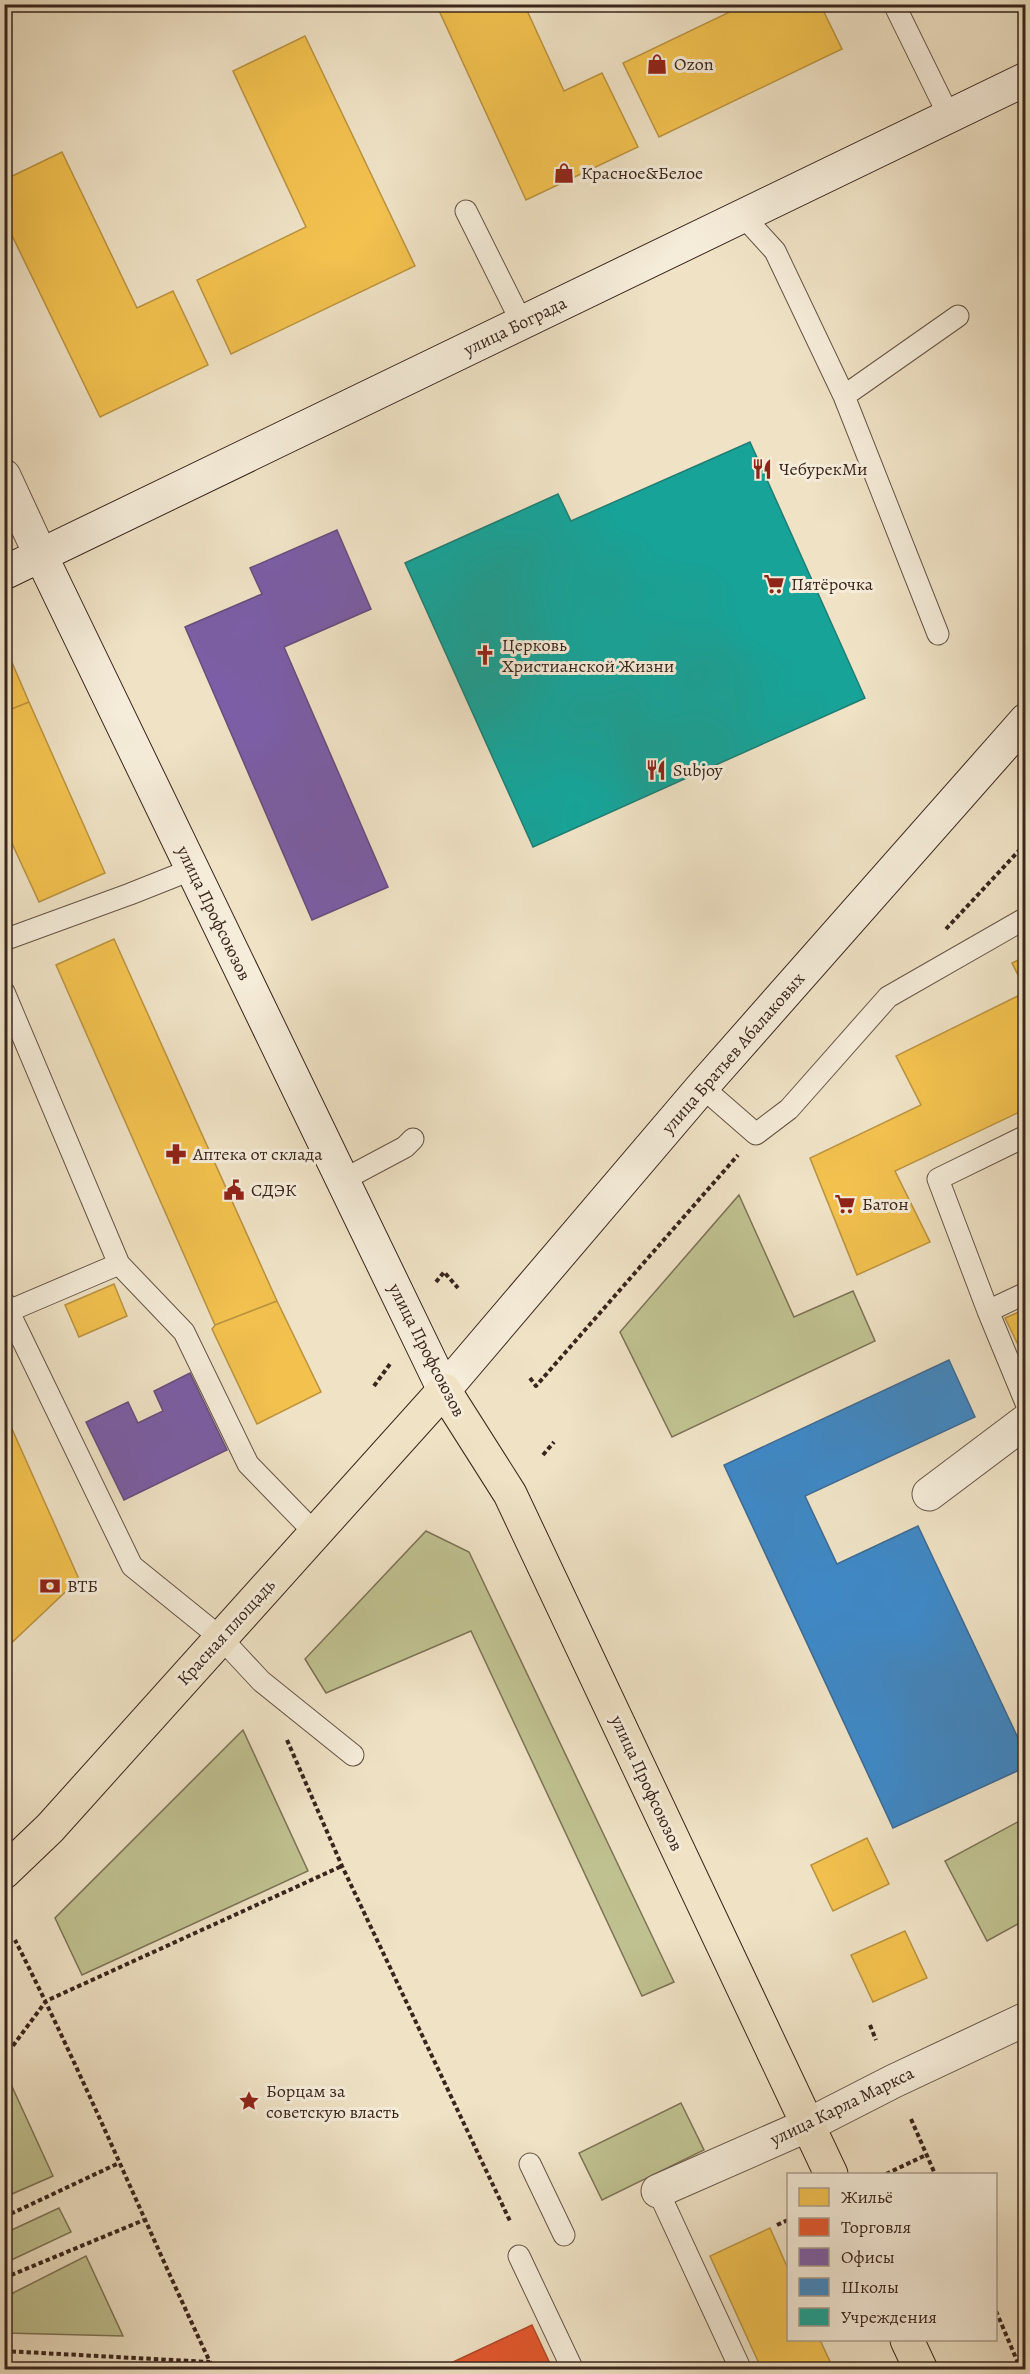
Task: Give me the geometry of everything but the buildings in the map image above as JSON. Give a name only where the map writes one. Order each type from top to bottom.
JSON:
[{"type":"main road","name":"Красная площадь","points":[[4,1872],[50,1828],[444,1390]]},
{"type":"main road","name":"улица Профсоюзов","points":[[444,1390],[510,1494],[830,2173]]},
{"type":"main road","points":[[907,2341],[921,2370]]},
{"type":"street","name":"улица Бограда","points":[[4,573],[1026,79]]},
{"type":"street","name":"улица Профсоюзов","points":[[4,476],[444,1390]]},
{"type":"street","name":"улица Братьев Абалаковых","points":[[444,1390],[702,1087],[1026,720]]},
{"type":"street","points":[[929,1494],[1026,1421]]},
{"type":"street","name":"улица Карла Маркса","points":[[658,2191],[808,2124],[1026,2019]]},
{"type":"lane","points":[[894,4],[949,116]]},
{"type":"lane","points":[[466,212],[522,323]]},
{"type":"lane","points":[[743,216],[775,251],[844,396],[938,634]]},
{"type":"lane","points":[[844,396],[958,316]]},
{"type":"lane","points":[[4,940],[193,869]]},
{"type":"lane","points":[[702,1087],[756,1134],[789,1109],[888,997],[1026,918]]},
{"type":"lane","points":[[4,992],[119,1264],[184,1332],[248,1464],[315,1533]]},
{"type":"lane","points":[[1026,1136],[938,1179],[1026,1403]]},
{"type":"lane","points":[[343,1179],[405,1147],[413,1139]]},
{"type":"lane","points":[[119,1264],[6,1308],[132,1566],[221,1638],[261,1681],[353,1755]]},
{"type":"lane","points":[[988,1311],[1026,1293]]},
{"type":"lane","points":[[530,2164],[564,2235]]},
{"type":"lane","points":[[658,2191],[741,2370]]},
{"type":"lane","points":[[519,2256],[573,2370]]},
{"type":"path","points":[[436,1282],[444,1272],[458,1288]]},
{"type":"path","points":[[374,1386],[390,1364]]},
{"type":"path","points":[[530,1378],[536,1386]]},
{"type":"path","points":[[543,1455],[554,1442]]},
{"type":"path","points":[[285,1735],[342,1866],[510,2221]]},
{"type":"path","points":[[4,2058],[46,2001],[342,1866]]},
{"type":"path","points":[[4,2351],[210,2362],[46,2001],[15,1940]]},
{"type":"path","points":[[870,2025],[876,2040]]},
{"type":"path","points":[[911,2119],[934,2173]]},
{"type":"path","points":[[890,2173],[926,2155]]},
{"type":"path","points":[[4,2217],[119,2163]]},
{"type":"path","points":[[4,2278],[144,2220]]},
{"type":"path","points":[[777,2225],[787,2221]]},
{"type":"path","points":[[997,2314],[1021,2370]]},
{"type":"green space","points":[[739,1195],[794,1317],[853,1291],[875,1341],[672,1437],[620,1332]]},
{"type":"green space","points":[[426,1531],[469,1552],[674,1982],[642,1996],[471,1631],[326,1693],[305,1659]]},
{"type":"green space","points":[[243,1730],[308,1871],[82,1975],[55,1918]]},
{"type":"green space","points":[[1025,1818],[1025,1920],[987,1941],[945,1861]]},
{"type":"green space","points":[[9,2080],[53,2176],[5,2197],[4,2087]]},
{"type":"green space","points":[[681,2103],[704,2150],[602,2200],[579,2153]]},
{"type":"green space","points":[[59,2208],[71,2232],[5,2263],[5,2233]]},
{"type":"green space","points":[[86,2256],[123,2336],[5,2333],[5,2297]]},
{"type":"place","name":"Ozon","points":[[657,64]]},
{"type":"place","name":"Красное&Белое","points":[[564,173]]},
{"type":"place","name":"ЧебурекМи","points":[[762,469]]},
{"type":"place","name":"Пятёрочка","points":[[774,584]]},
{"type":"place","name":"Церковь Христианской Жизни","points":[[485,655]]},
{"type":"place","name":"Subjoy","points":[[656,770]]},
{"type":"place","name":"Аптека от склада","points":[[176,1154]]},
{"type":"place","name":"СДЭК","points":[[234,1190]]},
{"type":"place","name":"Батон","points":[[845,1204]]},
{"type":"place","name":"ВТБ","points":[[50,1586]]},
{"type":"place","name":"Борцам за советскую власть","points":[[249,2101]]}]
